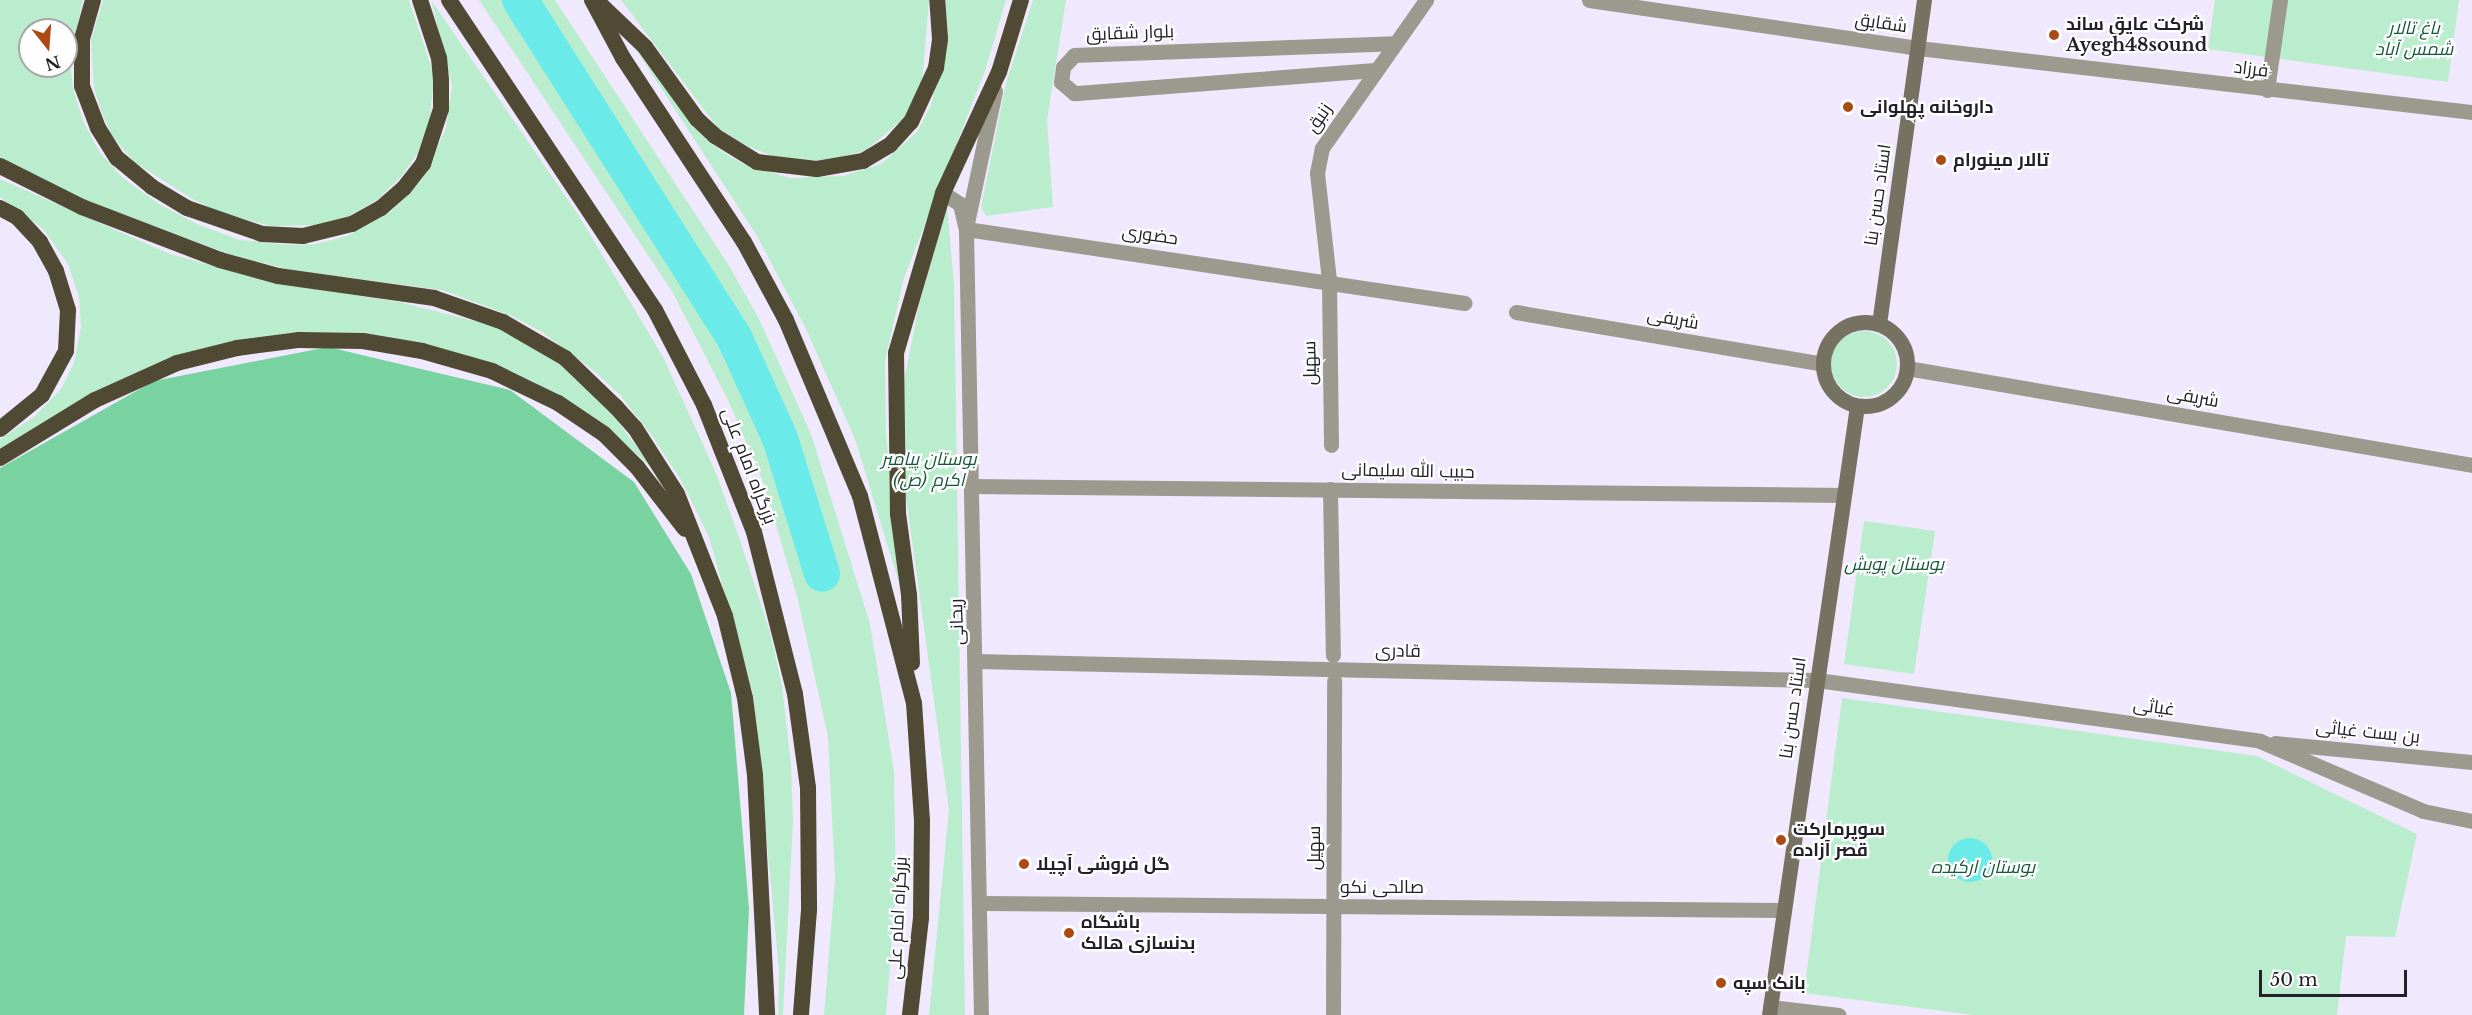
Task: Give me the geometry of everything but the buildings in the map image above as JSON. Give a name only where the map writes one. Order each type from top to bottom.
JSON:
[{"type":"highway","points":[[93,0],[82,39],[82,86],[98,128],[117,158],[152,187],[187,208],[262,234],[303,236],[352,224],[381,208],[405,188],[423,164],[441,109],[441,80],[439,58],[420,0]]},
{"type":"highway","name":"بزرگراه امام علی","points":[[449,0],[655,310],[704,405],[750,521],[776,607],[795,694],[808,788],[808,910],[801,1015]]},
{"type":"highway","points":[[594,0],[645,47],[697,119],[715,136],[756,162],[817,170],[863,160],[890,145],[912,122],[936,68],[940,39],[937,0]]},
{"type":"highway","name":"بزرگراه امام علی","points":[[594,0],[623,58],[744,242],[809,368],[860,496],[914,703],[922,820],[921,918],[910,1015]]},
{"type":"highway","points":[[914,703],[909,595],[898,514],[896,353],[943,193],[999,72],[1021,0]]},
{"type":"highway","points":[[0,166],[82,207],[220,260],[278,276],[434,298],[503,322],[565,358],[635,428],[677,494],[700,550],[725,616],[745,698],[755,775],[767,1015]]},
{"type":"highway","points":[[0,208],[17,217],[40,242],[56,271],[68,310],[66,351],[42,395],[0,429]]},
{"type":"highway","points":[[0,458],[95,400],[177,363],[237,348],[299,340],[363,341],[422,351],[492,371],[558,403],[604,434],[637,467],[700,550]]},
{"type":"main road","name":"استاد حسن بنا","points":[[1879,324],[1924,0]]},
{"type":"main road","points":[[1851,324],[1879,324],[1901,341],[1907,368],[1896,394],[1871,406],[1857,406],[1833,393],[1822,364],[1829,340],[1839,330],[1851,324]]},
{"type":"main road","name":"استاد حسن بنا","points":[[1769,1011],[1857,406]]},
{"type":"street","name":"زنبق","points":[[1329,280],[1317,172],[1322,148],[1394,42],[1426,0]]},
{"type":"street","name":"شقایق","points":[[1589,0],[1918,48]]},
{"type":"street","points":[[2267,90],[2280,0]]},
{"type":"street","name":"بلوار شقایق","points":[[1375,70],[1074,93],[1061,82],[1063,66],[1074,55],[1394,42]]},
{"type":"street","name":"فرزاد","points":[[1918,48],[2472,112]]},
{"type":"street","points":[[966,229],[999,72]]},
{"type":"street","points":[[943,193],[960,204],[966,229]]},
{"type":"street","name":"حضوری","points":[[966,229],[1329,280]]},
{"type":"street","name":"ریحانی","points":[[966,229],[977,661],[981,1015]]},
{"type":"street","points":[[1329,280],[1465,303]]},
{"type":"street","name":"سهیل","points":[[1329,280],[1331,445]]},
{"type":"street","name":"شریفی","points":[[1516,312],[1822,364]]},
{"type":"street","name":"شریفی","points":[[1907,368],[2472,465]]},
{"type":"street","name":"حبیب الله سلیمانی","points":[[972,486],[1844,495]]},
{"type":"street","points":[[1330,489],[1333,655]]},
{"type":"street","name":"قادری","points":[[977,661],[1817,680]]},
{"type":"street","name":"غیاثی","points":[[1817,680],[2260,741],[2423,811],[2472,821]]},
{"type":"street","name":"سهیل","points":[[1334,681],[1334,1015]]},
{"type":"street","name":"بن بست غیاثی","points":[[2260,741],[2472,762]]},
{"type":"street","name":"صالحی نکو","points":[[981,903],[1784,910]]},
{"type":"street","points":[[1769,1011],[1839,1015]]},
{"type":"green space","points":[[0,0],[83,0],[78,22],[78,18],[18,18],[18,78],[72,78],[83,121],[100,153],[123,178],[159,204],[197,224],[240,240],[290,245],[316,244],[347,236],[390,212],[423,178],[446,128],[452,86],[431,0],[579,216],[663,357],[716,473],[743,549],[771,636],[782,686],[791,764],[793,821],[783,1015],[778,1015],[779,971],[753,695],[709,537],[681,480],[652,436],[620,395],[594,371],[542,332],[512,316],[442,290],[291,270],[232,255],[91,203],[0,160]]},
{"type":"green space","points":[[103,0],[409,0],[434,75],[430,118],[417,154],[401,177],[377,200],[347,217],[320,225],[270,226],[222,213],[194,200],[134,162],[112,136],[94,88],[91,40]]},
{"type":"green space","points":[[479,0],[555,0],[728,264],[759,319],[811,434],[870,624],[894,771],[896,890],[886,1015],[824,1015],[835,879],[828,737],[798,600],[764,484],[729,402],[673,293]]},
{"type":"green space","points":[[621,0],[929,0],[922,84],[903,119],[865,151],[823,161],[781,159],[747,146],[718,128]]},
{"type":"green space","points":[[946,0],[1006,0],[985,71],[904,278],[885,361],[886,435],[903,596],[855,439],[806,329],[757,236],[635,48],[706,139],[723,152],[743,164],[790,178],[843,176],[881,164],[917,132],[931,105],[939,73],[946,35]]},
{"type":"green space","points":[[1033,0],[1066,0],[1047,120],[1053,207],[986,216],[981,207],[1006,83]]},
{"type":"green space","name":"باغ تالار شمس آباد","points":[[2215,0],[2459,0],[2448,82],[2208,49]]},
{"type":"green space","points":[[0,179],[170,254],[276,283],[399,302],[494,326],[555,360],[578,379],[617,420],[651,467],[605,426],[534,382],[451,351],[363,335],[158,364],[99,390],[0,452],[0,439],[34,417],[61,389],[74,363],[81,327],[79,297],[68,264],[43,229],[0,197]]},
{"type":"green space","name":"بوستان پیامبر اکرم (ص)","points":[[947,206],[954,284],[965,1015],[929,1015],[949,810],[903,475],[902,391],[919,305]]},
{"type":"green space","points":[[1864,331],[1876,334],[1887,341],[1894,352],[1897,364],[1894,376],[1887,387],[1876,394],[1864,397],[1852,394],[1841,387],[1834,376],[1831,364],[1834,352],[1841,341],[1852,334]]},
{"type":"green space","name":"بوستان پویش","points":[[1864,521],[1935,531],[1914,674],[1844,664]]},
{"type":"green space","name":"بوستان ارکیده","points":[[1842,698],[2257,756],[2417,834],[2395,937],[2346,936],[2337,1015],[1973,1015],[1804,993]]},
{"type":"shaded area","points":[[328,347],[510,390],[634,482],[691,574],[731,693],[749,909],[744,1015],[0,1015],[0,468],[154,381]]},
{"type":"shaded area","points":[[1970,838],[1979,839],[1986,844],[1991,851],[1991,869],[1986,876],[1979,881],[1970,882],[1961,881],[1954,876],[1949,869],[1948,860],[1949,851],[1954,844],[1961,839]]},
{"type":"waterway","points":[[520,0],[735,339],[780,438],[822,574]]},
{"type":"place","name":"شرکت عایق ساند Ayegh48sound","points":[[2054,35]]},
{"type":"place","name":"داروخانه پهلوانی","points":[[1848,107]]},
{"type":"place","name":"تالار مینورام","points":[[1941,160]]},
{"type":"place","name":"سوپرمارکت قصر آزاده","points":[[1781,840]]},
{"type":"place","name":"گل فروشی آچیلا","points":[[1024,864]]},
{"type":"place","name":"باشگاه بدنسازی هالک","points":[[1069,933]]},
{"type":"place","name":"بانک سپه","points":[[1721,983]]}]
